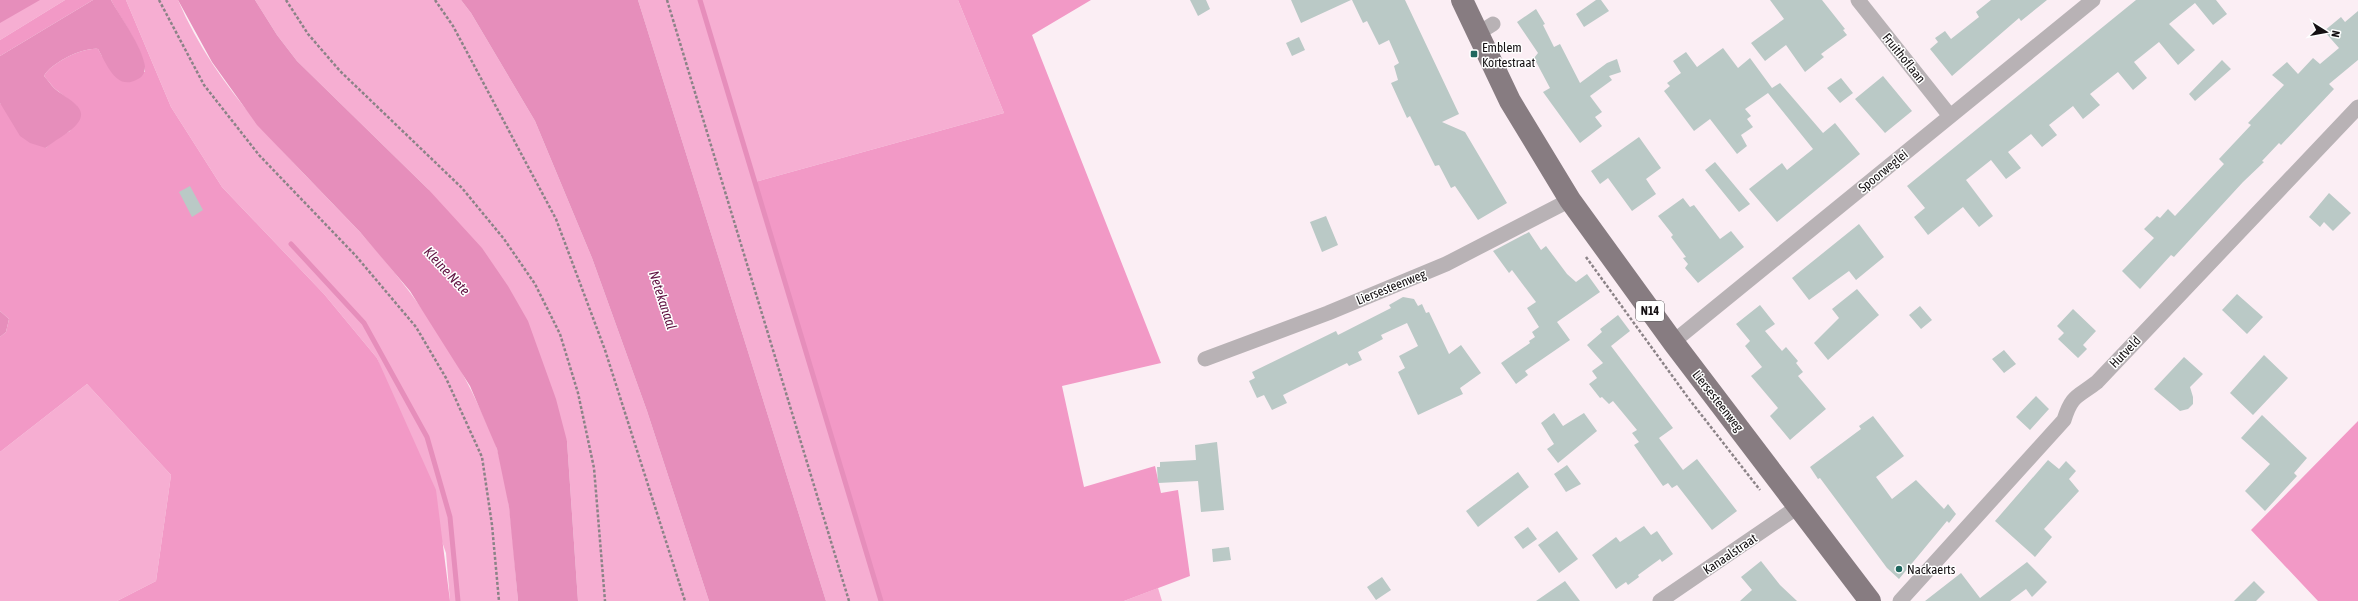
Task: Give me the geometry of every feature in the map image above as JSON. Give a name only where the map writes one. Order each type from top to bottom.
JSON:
[{"type":"main road","name":"Liersesteenweg","points":[[1462,0],[1485,29],[1510,101],[1570,200],[1673,342],[1800,506],[1870,601]]},
{"type":"street","name":"Fruithoflaan","points":[[1858,0],[1950,116]]},
{"type":"street","name":"Spoorweglei","points":[[1673,342],[2093,0]]},
{"type":"street","name":"Hutveld","points":[[1900,601],[2064,420],[2069,405],[2075,395],[2097,382],[2358,107]]},
{"type":"street","name":"Liersesteenweg","points":[[1205,359],[1328,313],[1446,264],[1570,200]]},
{"type":"street","name":"Kanaalstraat","points":[[1660,601],[1800,506]]},
{"type":"path","points":[[159,0],[204,85],[259,155],[356,256],[416,327],[446,378],[482,457],[492,525],[499,601]]},
{"type":"path","points":[[286,0],[308,34],[340,71],[462,188],[504,238],[535,284],[560,334],[579,401],[594,468],[605,601]]},
{"type":"path","points":[[434,0],[453,26],[556,219],[605,350],[685,601]]},
{"type":"path","points":[[668,0],[848,601]]},
{"type":"shaded area","points":[[0,0],[65,0],[0,40]]},
{"type":"shaded area","points":[[65,0],[93,0],[0,56],[0,40]]},
{"type":"shaded area","points":[[111,0],[126,0],[171,107],[222,187],[324,294],[377,358],[436,490],[450,601],[117,601],[156,581],[171,475],[87,384],[0,452],[0,337],[6,332],[9,319],[0,311],[0,103],[46,148],[58,137],[70,131],[77,106],[54,88],[44,76],[53,66],[76,53],[98,49],[102,56],[145,72],[144,64],[137,45]]},
{"type":"shaded area","points":[[126,0],[178,0],[194,33],[213,65],[235,95],[283,151],[359,231],[395,273],[443,340],[470,388],[497,449],[509,505],[518,601],[450,601],[446,553],[377,358],[324,294],[222,187],[171,107]]},
{"type":"shaded area","points":[[255,0],[461,0],[471,13],[535,121],[592,258],[647,411],[709,601],[578,601],[567,441],[428,189],[297,61],[277,35]]},
{"type":"shaded area","points":[[638,0],[958,0],[1004,113],[755,182],[881,601],[826,601]]},
{"type":"shaded area","points":[[958,0],[1091,0],[1032,35],[1161,363],[1062,386],[1084,487],[1155,466],[1161,493],[1178,490],[1190,576],[1124,601],[882,601],[755,182],[1004,113]]},
{"type":"shaded area","points":[[87,384],[171,475],[156,581],[117,601],[0,601],[0,452]]},
{"type":"shaded area","points":[[2358,421],[2358,601],[2318,601],[2251,530]]},
{"type":"shaded area","points":[[1158,588],[1162,601],[1124,601]]},
{"type":"water","points":[[0,0],[40,0],[0,23]]},
{"type":"water","points":[[93,0],[111,0],[131,32],[140,50],[145,70],[140,78],[130,82],[124,82],[118,79],[109,69],[98,49],[76,53],[60,61],[44,76],[54,88],[77,106],[81,116],[72,129],[46,148],[30,143],[20,136],[0,103],[0,56]]},
{"type":"water","name":"Kleine Nete","points":[[178,0],[255,0],[277,35],[297,61],[428,189],[482,248],[508,286],[528,321],[556,399],[567,441],[578,601],[518,601],[509,507],[497,449],[470,386],[410,291],[360,232],[257,125],[212,62]]},
{"type":"water","name":"Netekanaal","points":[[461,0],[638,0],[826,601],[709,601],[647,411],[592,258],[535,121],[471,13]]},
{"type":"water","points":[[0,311],[9,319],[6,332],[0,337]]},
{"type":"building","points":[[1190,0],[1206,0],[1210,9],[1198,16]]},
{"type":"building","points":[[1291,0],[1351,0],[1301,23]]},
{"type":"building","points":[[1352,0],[1405,0],[1459,114],[1442,122],[1465,132],[1507,203],[1478,220],[1455,186],[1451,188],[1439,165],[1435,166],[1410,116],[1407,118],[1391,83],[1398,80],[1394,66],[1399,63],[1389,40],[1379,45],[1367,21],[1363,23]]},
{"type":"building","points":[[1596,0],[1601,0],[1609,11],[1584,27],[1576,14]]},
{"type":"building","points":[[1770,0],[1822,0],[1845,29],[1843,30],[1847,35],[1821,54],[1824,57],[1805,72],[1786,45],[1765,61],[1751,43],[1784,19]]},
{"type":"building","points":[[1991,0],[2047,0],[2021,21],[2019,18],[1952,76],[1930,49],[1938,42],[1935,38],[1945,31],[1951,39],[1979,17],[1976,12]]},
{"type":"building","points":[[2136,0],[2216,0],[2227,14],[2213,25],[2195,3],[2169,24],[2195,50],[2178,65],[2159,42],[2134,62],[2147,78],[2133,90],[2118,72],[2090,94],[2100,105],[2083,119],[2073,106],[2049,125],[2057,135],[2042,147],[2031,134],[2008,152],[2021,168],[2006,179],[1991,160],[1966,180],[1993,216],[1979,227],[1963,207],[1928,235],[1914,217],[1925,208],[1907,186]]},
{"type":"building","points":[[1536,9],[1545,24],[1543,25],[1554,47],[1560,44],[1580,83],[1607,63],[1617,59],[1621,72],[1609,76],[1612,80],[1590,96],[1602,112],[1595,117],[1602,126],[1580,143],[1543,92],[1550,88],[1534,58],[1538,53],[1517,22]]},
{"type":"building","points":[[2358,11],[2358,60],[2329,84],[2334,89],[2281,145],[2279,143],[2262,161],[2264,162],[2243,182],[2174,257],[2171,255],[2140,289],[2122,271],[2154,238],[2144,229],[2157,216],[2160,218],[2168,209],[2175,216],[2224,164],[2219,159],[2251,125],[2248,123],[2284,85],[2272,75],[2287,62],[2298,74],[2313,58],[2320,64],[2339,48],[2324,31],[2341,17],[2345,22]]},
{"type":"building","points":[[1299,37],[1305,50],[1292,56],[1286,43]]},
{"type":"building","points":[[1723,48],[1738,68],[1750,58],[1772,88],[1780,83],[1823,133],[1835,123],[1860,154],[1777,222],[1749,189],[1782,163],[1787,170],[1813,149],[1768,93],[1745,109],[1751,116],[1747,119],[1753,127],[1741,135],[1747,146],[1737,154],[1710,119],[1694,131],[1664,91],[1670,86],[1667,83],[1681,73],[1673,61],[1686,52],[1697,67]]},
{"type":"building","points":[[2222,60],[2231,69],[2195,101],[2189,94]]},
{"type":"building","points":[[1883,76],[1912,111],[1885,133],[1855,99]]},
{"type":"building","points":[[1841,78],[1853,93],[1840,103],[1827,88]]},
{"type":"building","points":[[1639,137],[1661,168],[1646,179],[1656,194],[1632,211],[1608,178],[1600,184],[1591,171]]},
{"type":"building","points":[[1715,162],[1750,204],[1739,212],[1705,170]]},
{"type":"building","points":[[190,186],[203,210],[192,217],[179,192]]},
{"type":"building","points":[[2329,193],[2351,213],[2333,231],[2324,222],[2320,227],[2309,217]]},
{"type":"building","points":[[1683,198],[1690,207],[1694,205],[1720,239],[1731,231],[1744,247],[1698,283],[1685,268],[1688,264],[1683,258],[1686,257],[1671,237],[1673,235],[1658,216]]},
{"type":"building","points":[[1326,216],[1338,245],[1322,252],[1310,222]]},
{"type":"building","points":[[1859,224],[1884,257],[1856,280],[1849,271],[1809,300],[1792,278]]},
{"type":"building","points":[[1529,232],[1541,250],[1546,246],[1567,274],[1576,282],[1587,274],[1600,292],[1557,322],[1570,340],[1525,371],[1528,375],[1516,384],[1501,363],[1530,343],[1529,341],[1535,337],[1532,332],[1539,327],[1527,308],[1536,302],[1512,270],[1509,273],[1493,251]]},
{"type":"building","points":[[1857,289],[1879,315],[1828,360],[1814,343],[1839,318],[1832,309]]},
{"type":"building","points":[[2237,294],[2263,317],[2247,334],[2222,310]]},
{"type":"building","points":[[1403,297],[1414,299],[1418,306],[1422,304],[1426,313],[1429,312],[1449,354],[1461,345],[1481,373],[1460,388],[1463,394],[1418,415],[1398,372],[1405,368],[1399,356],[1418,346],[1407,323],[1381,335],[1383,339],[1358,352],[1362,360],[1349,366],[1347,363],[1283,395],[1287,403],[1272,410],[1264,395],[1257,398],[1249,381],[1255,378],[1252,372],[1336,331],[1338,335],[1391,308],[1389,305]]},
{"type":"building","points":[[1760,305],[1775,324],[1765,331],[1782,351],[1786,347],[1798,361],[1796,363],[1803,372],[1798,376],[1826,409],[1790,440],[1770,416],[1778,408],[1751,376],[1762,367],[1745,346],[1750,341],[1736,324]]},
{"type":"building","points":[[1920,306],[1932,320],[1921,329],[1909,315]]},
{"type":"building","points":[[2073,309],[2096,331],[2083,345],[2087,349],[2078,358],[2058,339],[2064,333],[2057,326]]},
{"type":"building","points":[[1618,315],[1630,331],[1611,346],[1673,428],[1659,438],[1683,470],[1697,459],[1737,511],[1712,530],[1677,485],[1672,488],[1668,483],[1663,486],[1634,445],[1639,442],[1632,433],[1637,430],[1613,401],[1609,404],[1602,397],[1600,398],[1589,384],[1597,378],[1592,371],[1603,363],[1587,345],[1602,332],[1600,329]]},
{"type":"building","points":[[2004,350],[2016,364],[2004,373],[1992,359]]},
{"type":"building","points":[[2264,355],[2288,378],[2253,415],[2230,393]]},
{"type":"building","points":[[2184,357],[2203,374],[2190,387],[2193,397],[2193,404],[2188,409],[2180,411],[2154,389]]},
{"type":"building","points":[[2036,396],[2049,409],[2030,430],[2016,417]]},
{"type":"building","points":[[1554,413],[1563,426],[1584,413],[1597,431],[1558,463],[1547,449],[1554,444],[1541,423]]},
{"type":"building","points":[[2262,415],[2307,458],[2294,473],[2297,476],[2265,511],[2245,491],[2270,464],[2241,438]]},
{"type":"building","points":[[1873,416],[1904,456],[1876,477],[1892,499],[1916,480],[1944,509],[1948,504],[1956,514],[1949,523],[1947,521],[1899,579],[1887,568],[1820,478],[1818,479],[1810,467],[1861,429],[1859,426]]},
{"type":"building","points":[[1217,442],[1224,510],[1201,512],[1198,481],[1158,483],[1157,467],[1160,467],[1160,462],[1196,460],[1195,445]]},
{"type":"building","points":[[2048,460],[2059,469],[2066,461],[2076,471],[2069,479],[2079,491],[2044,529],[2052,537],[2035,557],[1995,521]]},
{"type":"building","points":[[1567,465],[1581,484],[1566,492],[1554,474]]},
{"type":"building","points":[[1518,472],[1529,487],[1478,527],[1466,511]]},
{"type":"building","points":[[1644,526],[1651,535],[1657,531],[1673,554],[1662,562],[1660,559],[1638,575],[1639,577],[1628,585],[1626,582],[1616,589],[1592,555],[1616,537],[1620,542]]},
{"type":"building","points":[[1528,527],[1537,539],[1523,549],[1514,537]]},
{"type":"building","points":[[1557,531],[1578,559],[1559,573],[1538,545]]},
{"type":"building","points":[[1229,547],[1231,560],[1213,562],[1212,549]]},
{"type":"building","points":[[1761,561],[1780,585],[1797,601],[1740,601],[1752,590],[1741,577]]},
{"type":"building","points":[[2027,562],[2047,582],[2032,597],[2026,589],[2010,601],[1925,601],[1961,573],[1980,598]]},
{"type":"building","points":[[1382,577],[1391,590],[1376,600],[1367,587]]},
{"type":"building","points":[[1565,581],[1580,601],[1536,601]]},
{"type":"building","points":[[2254,581],[2265,592],[2256,601],[2234,601]]},
{"type":"waterway","points":[[700,0],[881,601]]},
{"type":"waterway","points":[[291,244],[364,323],[427,437],[450,517],[458,601]]},
{"type":"place","name":"Emblem Kortestraat","points":[[1474,54]]},
{"type":"place","name":"Nackaerts","points":[[1899,569]]}]
